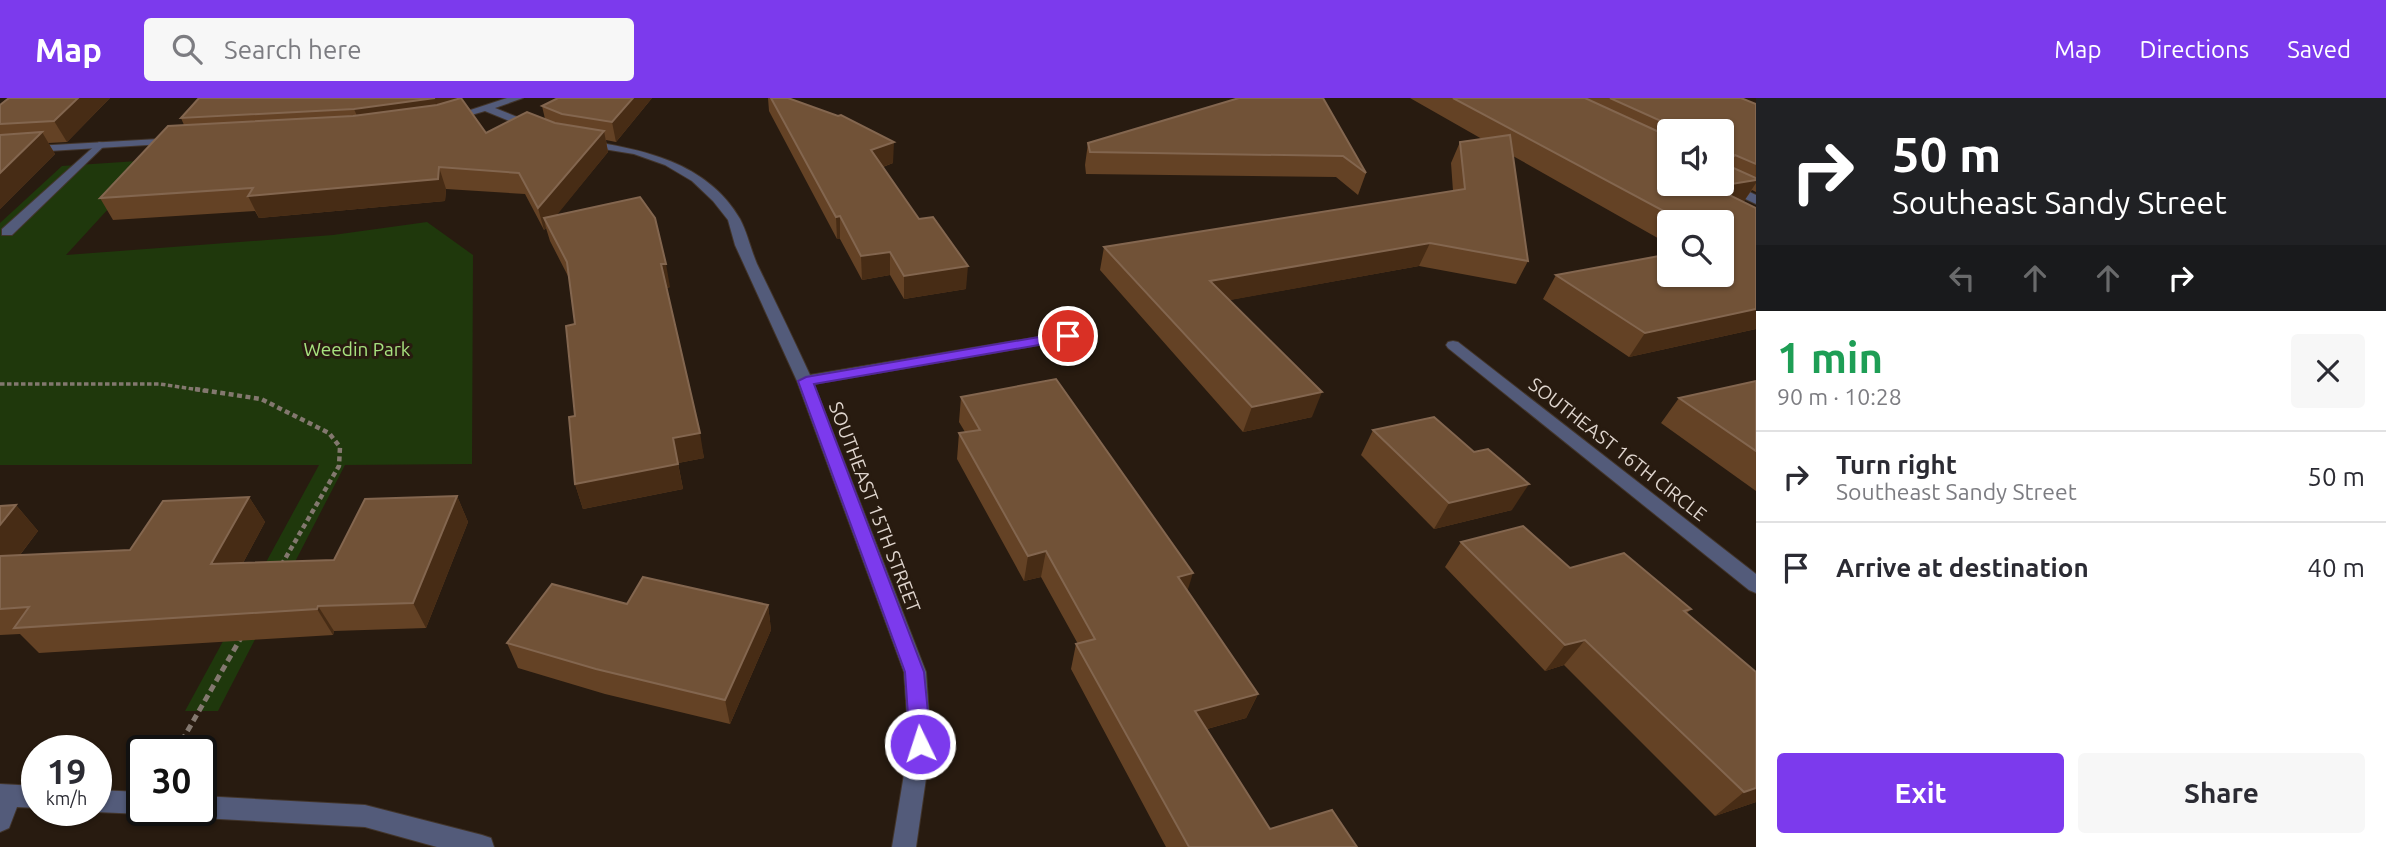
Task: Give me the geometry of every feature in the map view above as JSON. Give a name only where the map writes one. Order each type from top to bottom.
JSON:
[{"type":"street","points":[[443,120],[488,109],[518,98]]},
{"type":"street","name":"SOUTHEAST 15TH STREET","points":[[488,109],[558,137],[636,151],[669,163],[696,178],[718,198],[734,220],[742,244],[806,381],[915,672],[920,744],[904,847]]},
{"type":"street","points":[[0,151],[194,140]]},
{"type":"street","points":[[7,232],[99,145]]},
{"type":"street","points":[[1734,190],[1756,200]]},
{"type":"street","points":[[806,381],[1068,336]]},
{"type":"street","name":"SOUTHEAST 16TH CIRCLE","points":[[1453,345],[1756,585]]},
{"type":"street","points":[[0,820],[5,795]]},
{"type":"street","points":[[217,808],[365,816],[482,847]]},
{"type":"path","points":[[0,384],[129,383],[182,387],[261,400],[330,433],[340,447],[339,466],[279,571]]},
{"type":"path","points":[[185,735],[246,629]]},
{"type":"green space","name":"Weedin Park","points":[[153,160],[66,255],[333,235],[427,222],[473,255],[472,464],[345,465],[218,711],[185,711],[319,465],[0,465],[0,223],[62,166]]},
{"type":"building","points":[[9,98],[78,98],[54,121],[0,124],[0,105]]},
{"type":"building","points":[[199,98],[435,98],[354,109],[181,118]]},
{"type":"building","points":[[461,98],[486,133],[527,112],[555,123],[604,131],[538,208],[519,173],[439,167],[438,179],[248,196],[253,188],[100,198],[168,126],[353,116],[437,105]]},
{"type":"building","points":[[558,98],[633,98],[612,122],[562,114],[542,106]]},
{"type":"building","points":[[771,98],[788,98],[841,115],[894,142],[871,150],[919,219],[933,217],[968,266],[904,276],[890,252],[861,256],[840,216],[836,217]]},
{"type":"building","points":[[1239,98],[1323,98],[1366,173],[1343,156],[1090,152],[1088,143]]},
{"type":"building","points":[[1453,98],[1585,98],[1657,131],[1657,196],[1731,196],[1756,208],[1756,309],[1645,333],[1556,275],[1657,256],[1657,287],[1734,287],[1734,210],[1662,210]]},
{"type":"building","points":[[1610,98],[1741,98],[1756,104],[1756,164],[1735,155],[1734,119],[1657,119]]},
{"type":"building","points":[[42,132],[0,173],[0,135]]},
{"type":"building","points":[[1510,135],[1528,261],[1430,243],[1210,281],[1322,392],[1252,407],[1104,247],[1465,189],[1460,142]]},
{"type":"building","points":[[1734,168],[1756,178],[1734,184]]},
{"type":"building","points":[[640,197],[655,218],[666,264],[661,264],[700,433],[673,438],[678,464],[575,484],[569,417],[575,416],[566,326],[575,324],[567,262],[544,218]]},
{"type":"building","points":[[1056,379],[1193,573],[1178,577],[1258,694],[1195,711],[1270,829],[1332,810],[1357,847],[1189,847],[1076,644],[1095,639],[1046,551],[1028,556],[959,433],[980,430],[961,397]]},
{"type":"building","points":[[1756,381],[1756,451],[1679,398]]},
{"type":"building","points":[[1434,417],[1474,452],[1488,449],[1529,484],[1449,503],[1373,430]]},
{"type":"building","points":[[457,496],[413,603],[318,606],[317,609],[14,628],[29,607],[0,609],[0,556],[130,550],[163,501],[249,497],[211,564],[334,560],[365,499]]},
{"type":"building","points":[[16,505],[0,525],[0,506]]},
{"type":"building","points":[[1523,526],[1570,568],[1624,553],[1691,609],[1684,611],[1756,672],[1756,788],[1744,792],[1585,640],[1565,645],[1461,542]]},
{"type":"building","points":[[643,577],[768,605],[725,700],[596,669],[507,643],[552,584],[627,604]]},
{"type":"route","points":[[920,744],[915,672],[806,381],[1068,336]]}]
